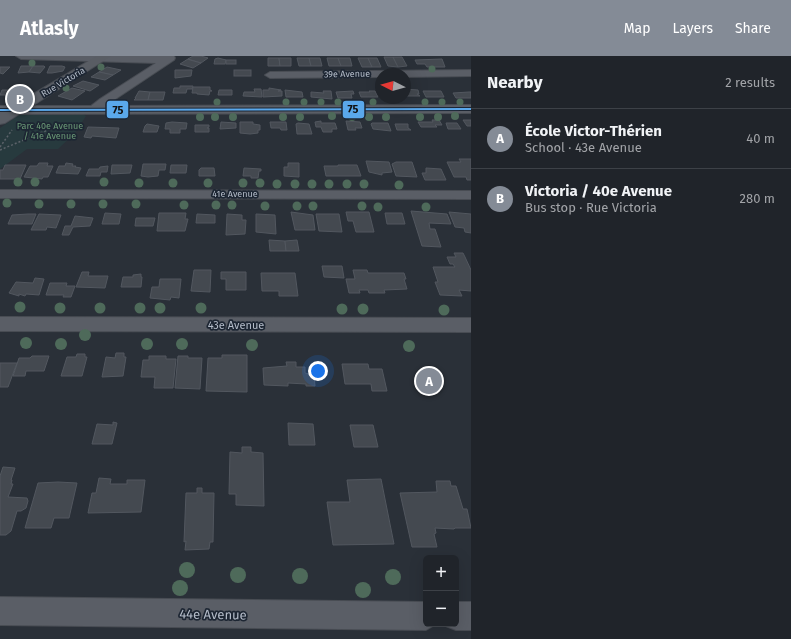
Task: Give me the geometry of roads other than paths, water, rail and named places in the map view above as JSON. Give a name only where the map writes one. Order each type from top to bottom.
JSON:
[{"type":"main road","name":"Rue Victoria","points":[[0,120],[104,57]]},
{"type":"street","points":[[21,56],[170,58]]},
{"type":"street","points":[[95,109],[104,101],[170,58]]},
{"type":"street","name":"39e Avenue","points":[[270,75],[471,73]]},
{"type":"street","points":[[0,110],[471,109]]},
{"type":"street","name":"41e Avenue","points":[[0,194],[471,195]]},
{"type":"street","name":"43e Avenue","points":[[0,324],[471,325]]},
{"type":"street","name":"44e Avenue","points":[[0,611],[423,616]]},
{"type":"street","points":[[459,616],[471,616]]},
{"type":"place","name":"Victoria / 40e Avenue","points":[[20,99]]},
{"type":"place","name":"École Victor-Thérien","points":[[429,381]]},
{"type":"park label","name":"Parc 40e Avenue / 41e Avenue","points":[[50,132]]}]
